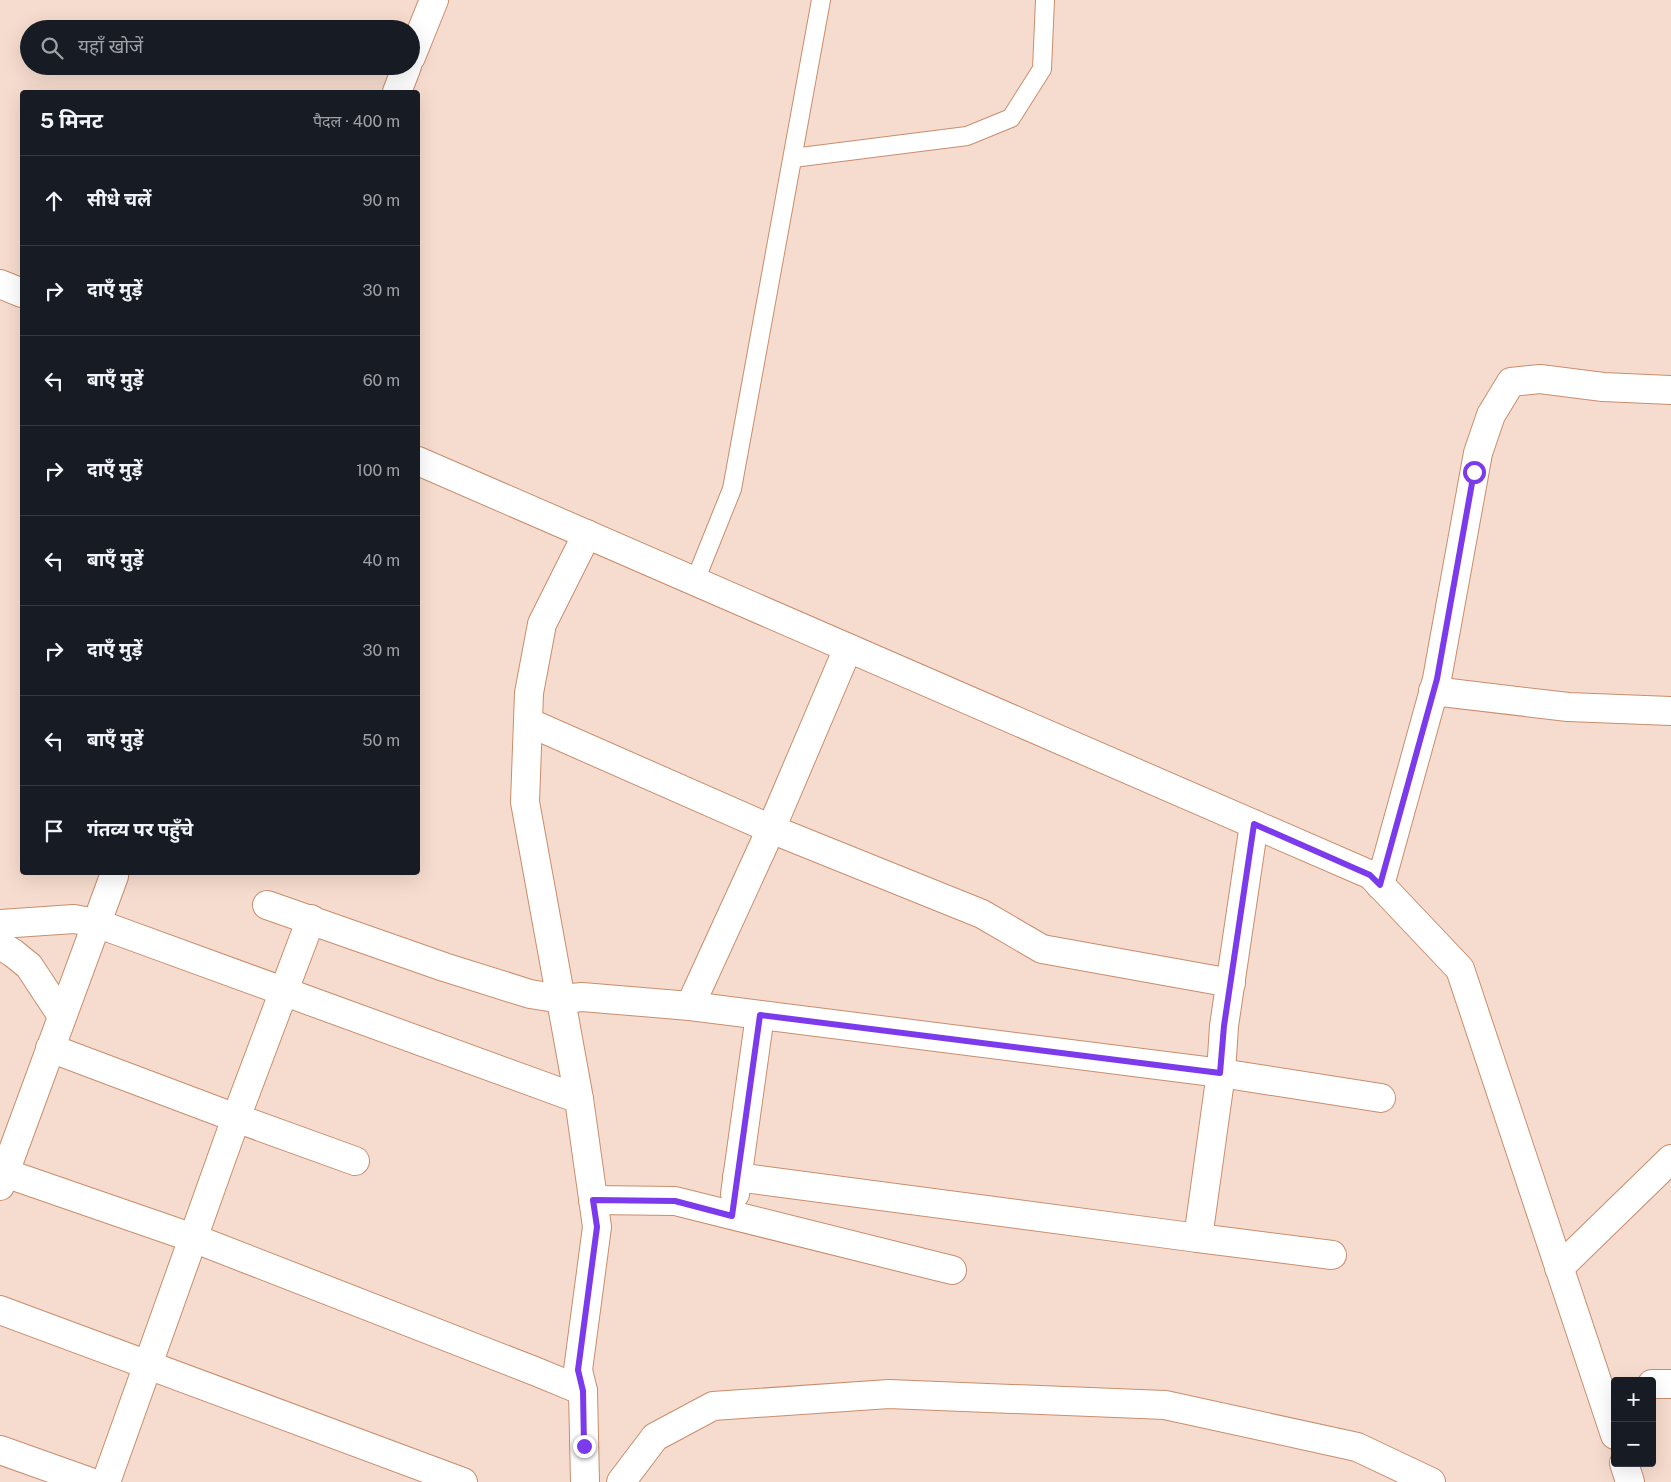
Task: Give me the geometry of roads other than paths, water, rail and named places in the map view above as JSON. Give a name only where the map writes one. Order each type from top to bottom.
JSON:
[{"type":"street","points":[[420,35],[434,0]]},
{"type":"street","points":[[398,90],[404,75]]},
{"type":"street","points":[[0,284],[20,292]]},
{"type":"street","points":[[1380,885],[1434,691],[1478,453],[1491,415],[1511,382],[1540,379],[1603,387],[1671,390]]},
{"type":"street","points":[[420,462],[1370,875],[1460,969],[1559,1268],[1606,1384],[1613,1422]]},
{"type":"street","points":[[585,1482],[583,1391],[578,1370],[597,1227],[579,1099],[525,802],[529,693],[542,624],[586,534]]},
{"type":"street","points":[[690,1006],[771,830],[848,648]]},
{"type":"street","points":[[1434,691],[1568,707],[1671,711]]},
{"type":"street","points":[[528,722],[771,830],[982,914],[1042,949],[1231,983]]},
{"type":"street","points":[[1198,1238],[1220,1073],[1224,1026],[1254,824]]},
{"type":"street","points":[[114,876],[2,1180],[193,1238],[583,1391]]},
{"type":"street","points":[[267,905],[444,967],[530,994],[562,999],[582,997],[690,1006],[1220,1073],[1382,1098]]},
{"type":"street","points":[[0,924],[74,919],[96,923],[579,1099]]},
{"type":"street","points":[[106,1482],[236,1118],[311,920]]},
{"type":"street","points":[[0,945],[29,966],[62,1016]]},
{"type":"street","points":[[732,1216],[760,1015]]},
{"type":"street","points":[[50,1048],[355,1161]]},
{"type":"street","points":[[1559,1268],[1671,1159]]},
{"type":"street","points":[[737,1177],[1332,1255]]},
{"type":"street","points":[[593,1200],[675,1201],[952,1270]]},
{"type":"street","points":[[0,1310],[463,1482]]},
{"type":"street","points":[[1656,1384],[1671,1384]]},
{"type":"street","points":[[621,1482],[655,1437],[713,1406],[889,1394],[1165,1405],[1357,1447],[1431,1482]]},
{"type":"street","points":[[0,1450],[90,1482]]},
{"type":"street","points":[[1625,1467],[1630,1482]]},
{"type":"lane","points":[[695,581],[732,490],[822,0]]},
{"type":"lane","points":[[793,158],[967,136],[1011,118],[1042,69],[1045,0]]}]
